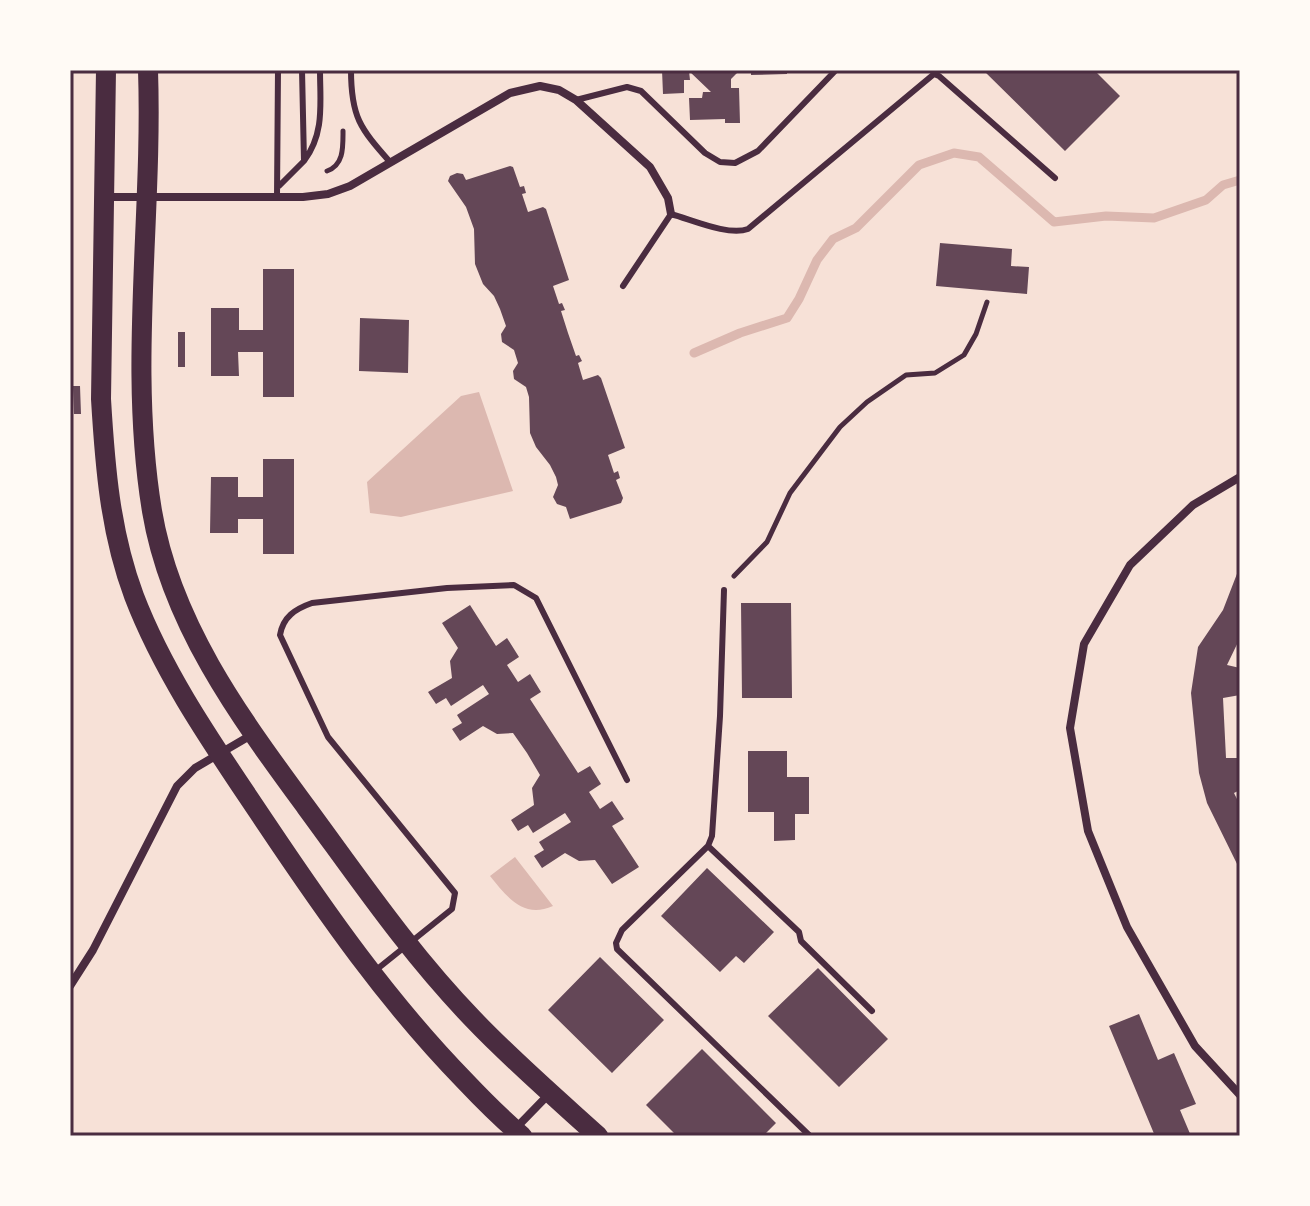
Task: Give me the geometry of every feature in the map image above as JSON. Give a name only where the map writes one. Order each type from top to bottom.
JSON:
[{"type":"main road","points":[[106,70],[101,399],[108,498],[135,598],[158,647],[220,754],[317,899],[371,973],[445,1060],[515,1134]]},
{"type":"main road","points":[[148,70],[141,403],[152,514],[175,597],[201,651],[253,734],[409,944],[473,1019],[598,1136]]},
{"type":"street","points":[[105,197],[328,194],[350,186],[510,93],[540,86],[559,90],[576,100],[650,167],[668,198],[671,214]]},
{"type":"street","points":[[1240,477],[1193,505],[1130,565],[1084,644],[1070,728],[1088,831],[1127,927],[1195,1046],[1240,1095]]},
{"type":"street","points":[[70,986],[93,950],[177,786],[195,768],[253,734]]},
{"type":"street","points":[[515,1134],[550,1092]]},
{"type":"lane","points":[[277,196],[278,70]]},
{"type":"lane","points":[[302,70],[304,161]]},
{"type":"lane","points":[[279,186],[304,161],[319,134],[320,70]]},
{"type":"lane","points":[[351,70],[355,114],[364,133],[390,162]]},
{"type":"lane","points":[[576,100],[627,87],[641,91],[705,153],[720,162],[735,163],[758,151],[836,70]]},
{"type":"lane","points":[[623,286],[671,214],[737,233],[748,229],[934,74],[1055,178]]},
{"type":"lane","points":[[371,973],[452,909],[455,893],[328,737],[280,635],[288,616],[312,603],[447,588],[514,585],[536,598],[627,780]]},
{"type":"lane","points":[[724,590],[712,836],[708,846],[622,930],[616,943],[617,949],[810,1136]]},
{"type":"lane","points":[[708,846],[799,932],[801,941],[872,1011]]},
{"type":"path","points":[[724,590],[727,583],[767,542],[790,493],[840,427],[867,402],[906,375],[935,373],[964,355],[976,334],[987,302]]},
{"type":"shaded area","points":[[479,392],[513,491],[401,517],[370,513],[367,482],[461,396]]},
{"type":"shaded area","points":[[515,857],[553,906],[533,910],[524,908],[509,898],[490,876]]},
{"type":"building","points":[[662,70],[740,70],[731,79],[731,88],[739,88],[740,123],[725,123],[725,119],[690,120],[689,98],[702,98],[703,92],[711,92],[689,71],[690,80],[684,80],[684,93],[663,94]]},
{"type":"building","points":[[751,70],[787,70],[787,74],[751,75]]},
{"type":"building","points":[[983,70],[1094,70],[1120,96],[1065,151]]},
{"type":"building","points":[[510,166],[520,187],[524,186],[526,193],[522,194],[528,212],[543,207],[546,209],[569,280],[553,286],[559,304],[562,303],[565,310],[561,311],[576,356],[579,355],[582,361],[578,363],[583,380],[598,375],[601,378],[625,448],[608,455],[614,473],[618,471],[620,478],[616,480],[623,498],[621,503],[570,519],[566,507],[557,504],[553,497],[558,485],[556,477],[530,433],[526,387],[514,379],[513,371],[518,363],[514,350],[502,342],[501,334],[506,326],[494,296],[483,284],[475,264],[474,229],[466,207],[448,181],[450,176],[457,173],[463,174],[466,180]]},
{"type":"building","points":[[940,243],[1012,249],[1011,266],[1029,267],[1027,294],[936,286]]},
{"type":"building","points":[[263,269],[294,269],[294,397],[263,397],[263,352],[238,352],[239,376],[211,376],[211,308],[239,308],[239,330],[263,330]]},
{"type":"building","points":[[360,318],[409,320],[408,373],[359,371]]},
{"type":"building","points":[[178,332],[185,332],[185,367],[178,367]]},
{"type":"building","points":[[73,386],[80,386],[81,414],[74,414]]},
{"type":"building","points":[[263,459],[294,459],[294,554],[263,554],[263,519],[238,519],[238,533],[210,533],[211,477],[238,477],[238,497],[263,497]]},
{"type":"building","points":[[1240,566],[1240,638],[1227,665],[1240,668],[1240,695],[1223,698],[1226,758],[1240,758],[1240,790],[1234,793],[1240,805],[1240,870],[1207,803],[1199,773],[1191,693],[1198,647],[1223,610]]},
{"type":"building","points":[[741,603],[791,603],[792,698],[742,698]]},
{"type":"building","points":[[470,605],[496,646],[507,638],[519,657],[507,665],[518,682],[530,674],[541,692],[530,699],[578,773],[590,766],[601,784],[589,792],[600,809],[612,801],[624,819],[612,826],[639,867],[612,884],[595,860],[579,861],[565,853],[542,868],[534,856],[544,850],[539,842],[571,822],[565,813],[533,833],[528,825],[518,831],[511,820],[534,805],[532,788],[540,775],[527,753],[513,733],[497,734],[483,726],[460,741],[452,729],[462,723],[457,715],[489,694],[483,685],[451,706],[446,698],[436,704],[428,692],[452,678],[450,661],[458,648],[442,623]]},
{"type":"building","points":[[748,751],[787,751],[787,777],[809,777],[809,814],[795,814],[795,840],[774,841],[774,812],[748,812]]},
{"type":"building","points":[[707,868],[774,932],[744,963],[736,956],[720,972],[661,916]]},
{"type":"building","points":[[600,957],[664,1020],[612,1073],[548,1010]]},
{"type":"building","points":[[818,968],[888,1039],[839,1087],[768,1016]]},
{"type":"building","points":[[1139,1014],[1158,1060],[1174,1053],[1196,1104],[1180,1110],[1191,1136],[1155,1136],[1109,1026]]},
{"type":"building","points":[[702,1049],[776,1123],[763,1136],[677,1136],[646,1105]]},
{"type":"waterway","points":[[694,353],[740,333],[787,318],[817,260],[833,239],[856,228],[919,165],[954,153],[979,157],[1054,222],[1106,216],[1154,218],[1206,200],[1223,185],[1240,180]]}]
